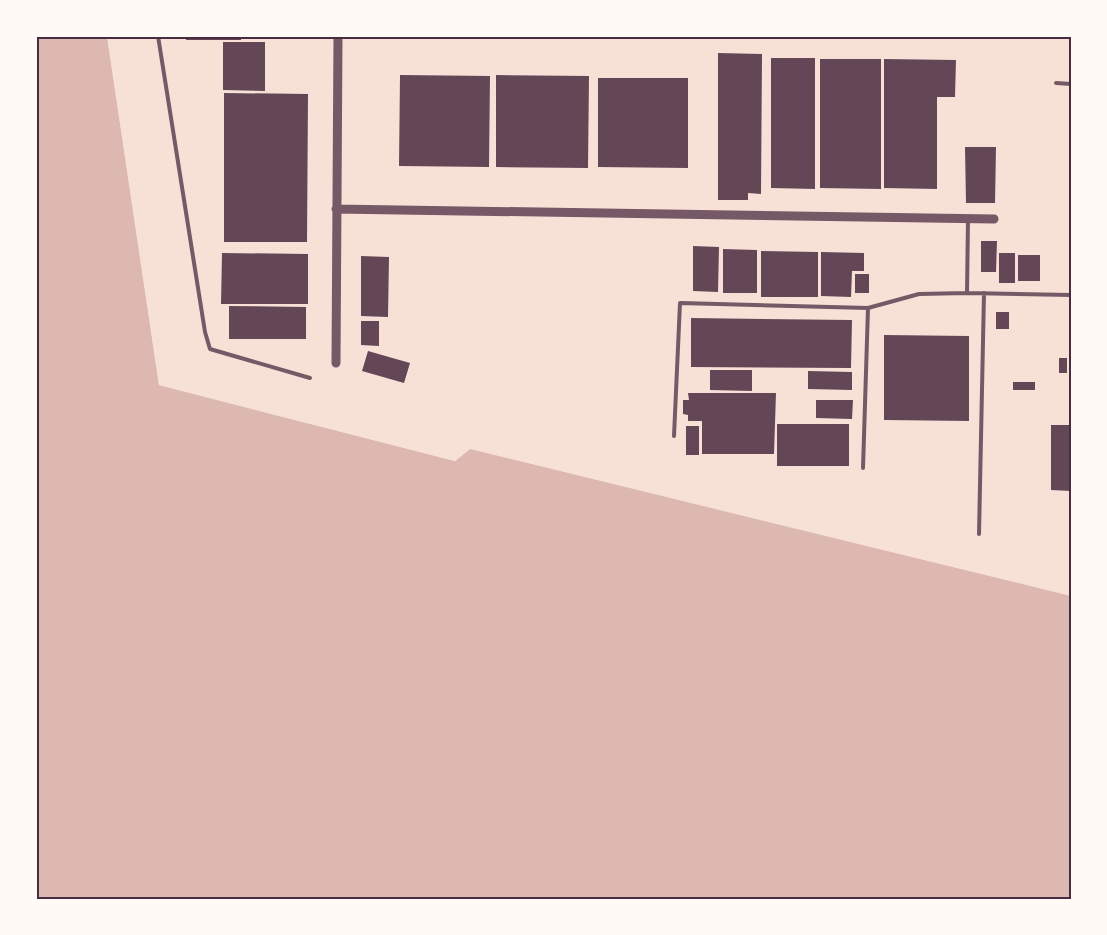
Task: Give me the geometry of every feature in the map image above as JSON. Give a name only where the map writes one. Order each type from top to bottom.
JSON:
[{"type":"street","points":[[336,363],[338,36]]},
{"type":"street","points":[[336,209],[994,219]]},
{"type":"lane","points":[[158,36],[205,332],[210,349],[310,378]]},
{"type":"lane","points":[[1056,83],[1071,84]]},
{"type":"lane","points":[[966,293],[968,218]]},
{"type":"lane","points":[[979,534],[984,293]]},
{"type":"lane","points":[[674,436],[680,303],[868,308],[919,294],[1071,295]]},
{"type":"lane","points":[[863,468],[868,308]]},
{"type":"shaded area","points":[[36,36],[107,36],[159,385],[455,461],[470,449],[1071,596],[1071,899],[36,899]]},
{"type":"pier","points":[[107,36],[110,36],[161,383],[455,458],[469,446],[470,449],[455,461],[159,385]]},
{"type":"building","points":[[186,36],[241,36],[241,40],[186,40]]},
{"type":"building","points":[[223,42],[265,42],[265,91],[223,90]]},
{"type":"building","points":[[718,53],[762,54],[761,194],[748,193],[748,200],[718,200]]},
{"type":"building","points":[[771,58],[815,58],[815,189],[771,188]]},
{"type":"building","points":[[820,59],[881,59],[881,189],[820,188]]},
{"type":"building","points":[[884,59],[956,60],[955,97],[937,97],[937,189],[884,188]]},
{"type":"building","points":[[400,75],[490,76],[489,167],[399,166]]},
{"type":"building","points":[[496,75],[589,76],[588,168],[496,167]]},
{"type":"building","points":[[598,78],[688,78],[688,168],[598,167]]},
{"type":"building","points":[[224,93],[308,94],[307,242],[224,242]]},
{"type":"building","points":[[965,147],[996,147],[995,203],[966,203]]},
{"type":"building","points":[[981,241],[997,241],[996,272],[981,272]]},
{"type":"building","points":[[693,246],[719,247],[718,292],[693,291]]},
{"type":"building","points":[[723,249],[757,250],[757,293],[723,293]]},
{"type":"building","points":[[761,251],[818,252],[818,297],[761,297]]},
{"type":"building","points":[[821,252],[864,253],[864,271],[852,271],[851,297],[821,296]]},
{"type":"building","points":[[222,253],[308,254],[308,304],[221,304]]},
{"type":"building","points":[[999,253],[1015,253],[1015,283],[999,283]]},
{"type":"building","points":[[1018,255],[1040,255],[1040,281],[1018,281]]},
{"type":"building","points":[[361,256],[389,257],[388,317],[361,316]]},
{"type":"building","points":[[855,274],[869,274],[869,293],[855,293]]},
{"type":"building","points":[[229,306],[306,307],[306,339],[229,339]]},
{"type":"building","points":[[996,312],[1009,312],[1009,329],[996,329]]},
{"type":"building","points":[[691,318],[852,320],[851,368],[691,367]]},
{"type":"building","points":[[361,321],[379,321],[379,346],[361,345]]},
{"type":"building","points":[[884,335],[969,336],[969,421],[884,420]]},
{"type":"building","points":[[368,351],[410,363],[404,383],[362,371]]},
{"type":"building","points":[[1059,358],[1067,358],[1067,373],[1059,373]]},
{"type":"building","points":[[710,370],[752,370],[752,391],[710,390]]},
{"type":"building","points":[[808,371],[852,372],[852,390],[808,389]]},
{"type":"building","points":[[1013,382],[1035,382],[1035,390],[1013,390]]},
{"type":"building","points":[[688,393],[776,393],[774,454],[702,454],[702,421],[688,421],[688,415],[683,414],[683,400],[689,400]]},
{"type":"building","points":[[816,400],[853,400],[852,419],[816,418]]},
{"type":"building","points":[[777,424],[849,424],[849,466],[777,466]]},
{"type":"building","points":[[1051,425],[1071,425],[1071,491],[1051,490]]},
{"type":"building","points":[[686,426],[699,426],[699,455],[686,455]]}]
